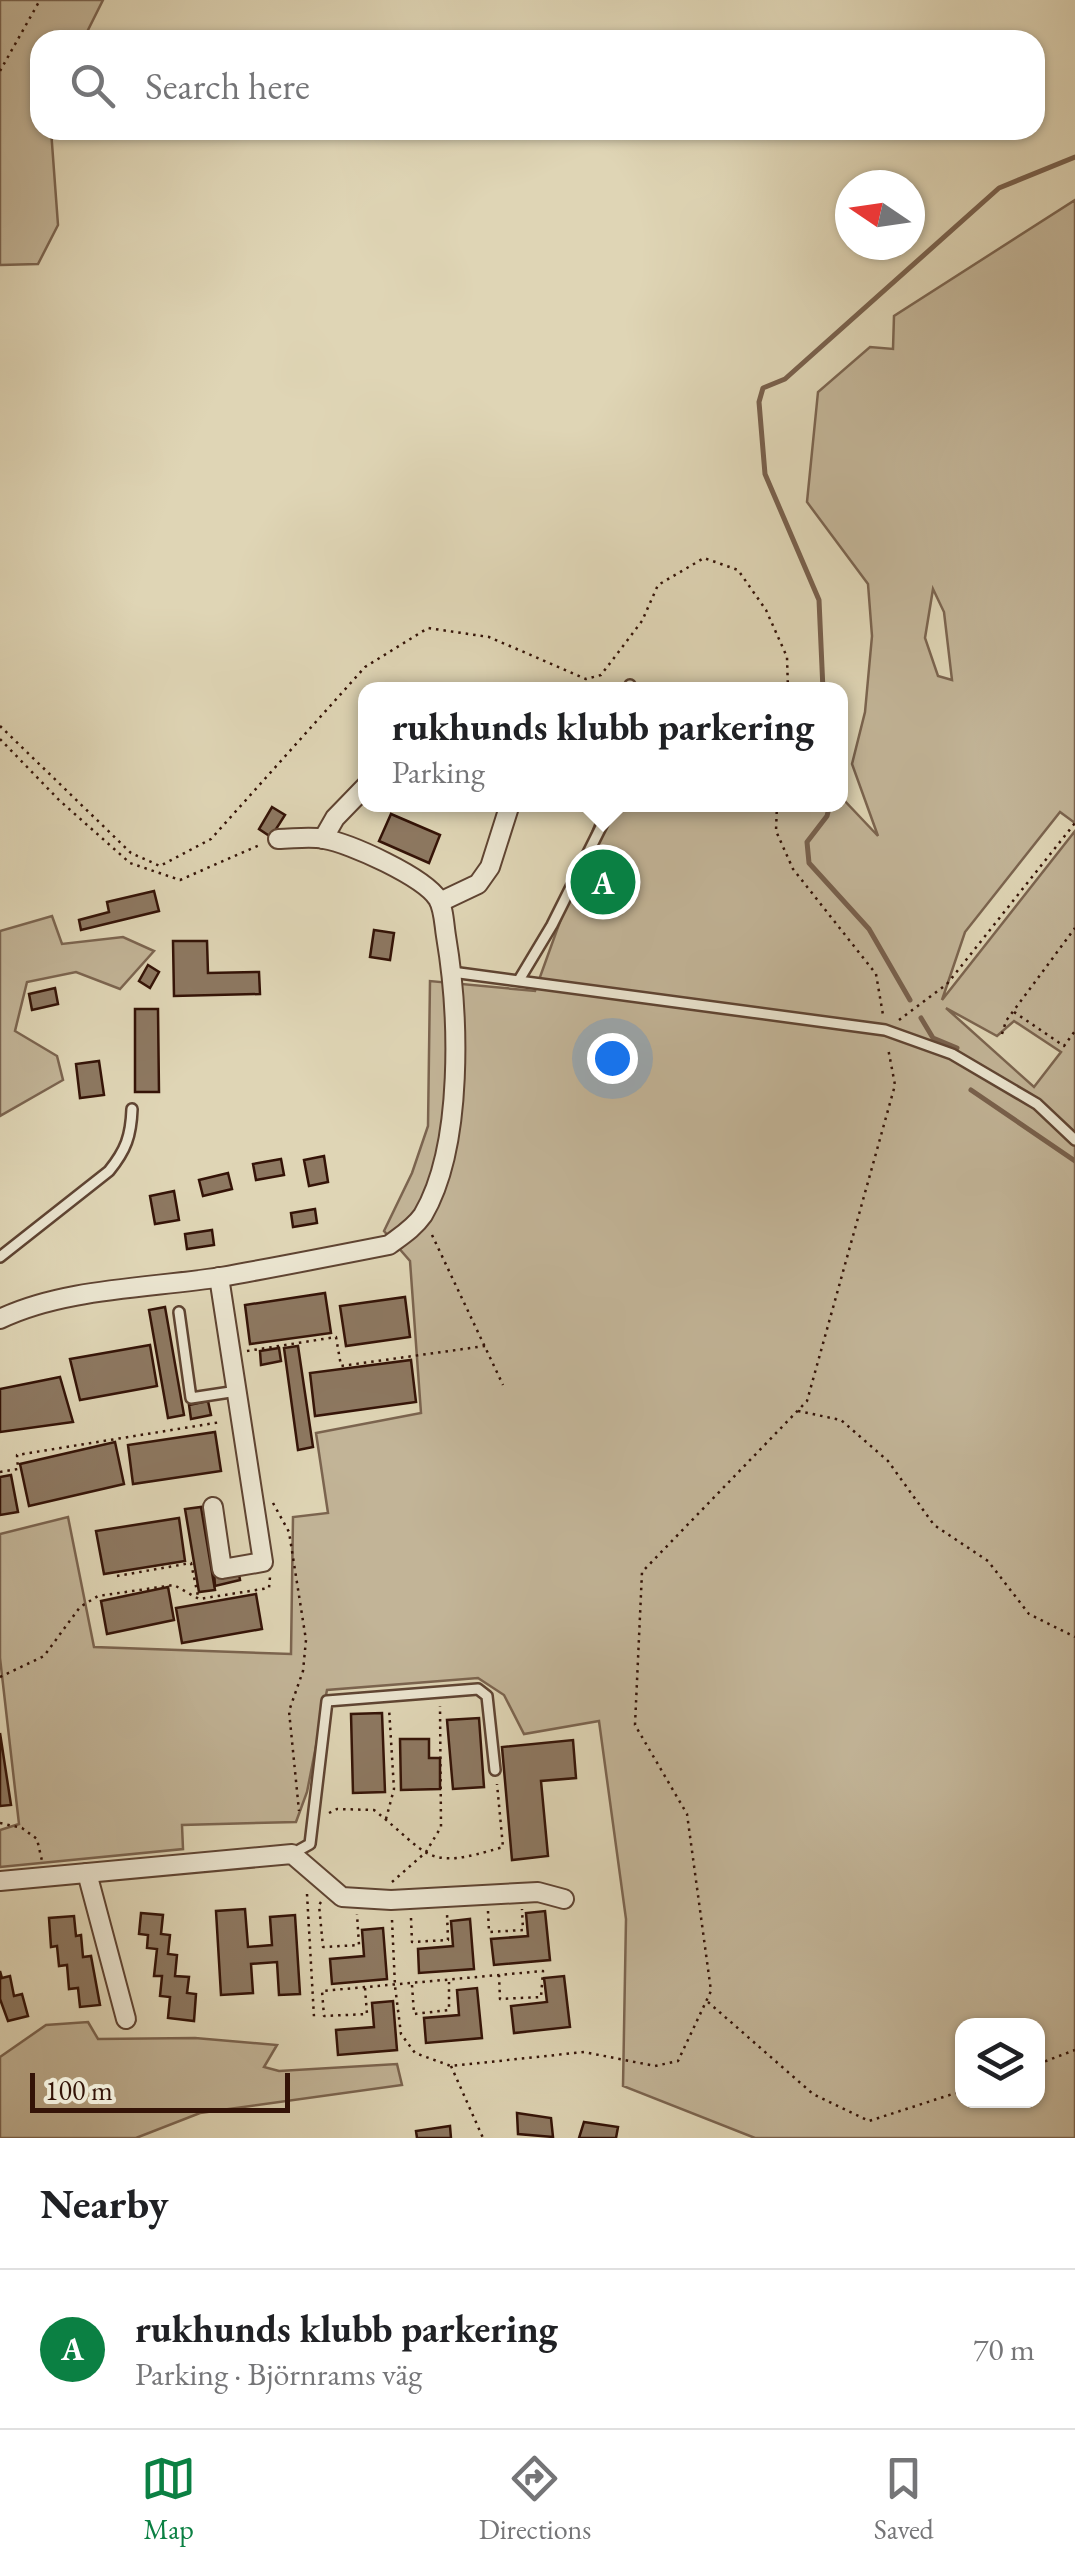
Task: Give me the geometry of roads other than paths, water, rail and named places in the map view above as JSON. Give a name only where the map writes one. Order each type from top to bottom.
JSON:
[{"type":"street","points":[[324,839],[335,818],[358,794]]},
{"type":"street","points":[[440,902],[478,884],[490,867],[507,812]]},
{"type":"street","points":[[0,1319],[43,1305],[134,1286],[219,1277],[389,1245],[410,1230],[422,1215],[436,1183],[451,1119],[454,1082],[452,972],[440,902],[426,885],[353,849],[324,839],[278,839]]},
{"type":"street","points":[[213,1507],[222,1569],[263,1562],[219,1277]]},
{"type":"street","points":[[0,1881],[292,1854],[342,1897],[400,1900],[522,1892],[564,1899]]},
{"type":"street","points":[[87,1873],[126,2019]]},
{"type":"lane","points":[[519,980],[552,925],[607,812]]},
{"type":"lane","points":[[452,972],[885,1030],[952,1054],[1037,1104],[1075,1140]]},
{"type":"lane","points":[[0,1258],[110,1170],[124,1153],[131,1135],[132,1109]]},
{"type":"lane","points":[[179,1312],[192,1398],[238,1391]]},
{"type":"lane","points":[[292,1854],[310,1844],[327,1701],[478,1690],[486,1696],[495,1770]]},
{"type":"waterway","points":[[823,682],[819,600],[765,474],[759,402],[763,388],[785,379],[999,188],[1075,157]]},
{"type":"waterway","points":[[828,812],[807,842],[809,863],[869,929],[910,1000]]},
{"type":"waterway","points":[[921,1018],[933,1038],[957,1048]]},
{"type":"waterway","points":[[971,1090],[1075,1161]]},
{"type":"place","name":"rukhunds klubb parkering","points":[[603,882]]}]
